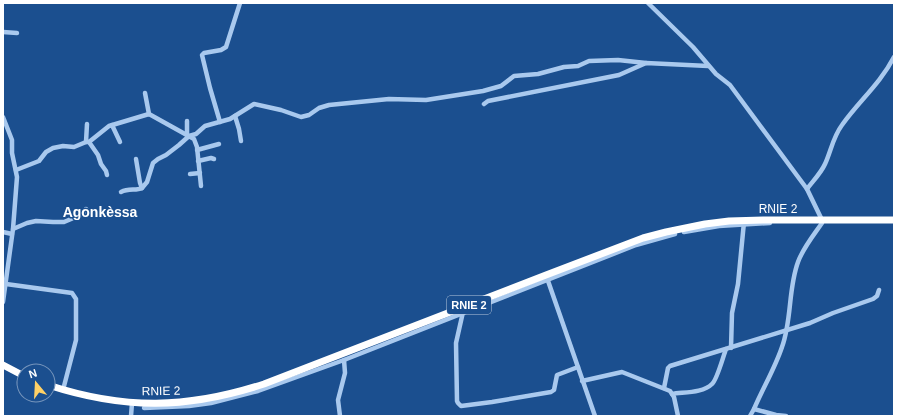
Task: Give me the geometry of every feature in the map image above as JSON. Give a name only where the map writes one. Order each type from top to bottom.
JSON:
[{"type":"highway","name":"RNIE 2","points":[[56,388],[96,398],[132,402],[170,404],[208,399],[241,392],[264,384],[463,310],[655,235],[705,224],[894,220]]},
{"type":"highway","points":[[3,365],[16,372]]},
{"type":"street","points":[[220,122],[202,56],[204,53],[221,50],[226,47],[240,3]]},
{"type":"street","points":[[648,3],[693,47],[708,66],[730,85],[807,189],[822,222]]},
{"type":"street","points":[[3,32],[17,33]]},
{"type":"street","points":[[807,189],[825,165],[833,140],[841,126],[883,75],[894,57]]},
{"type":"street","points":[[121,192],[133,188],[142,188],[147,182],[153,163],[179,146],[188,136],[196,134],[205,126],[234,116],[248,106],[254,104],[281,110],[301,117],[329,105],[389,99],[426,100],[483,91],[501,86],[514,76],[538,74],[564,67],[578,66],[589,61],[618,60],[708,66]]},
{"type":"street","points":[[484,104],[488,101],[619,75],[646,63]]},
{"type":"street","points":[[145,93],[148,114]]},
{"type":"street","points":[[16,170],[39,161],[46,152],[53,148],[63,146],[74,147],[88,142],[112,125],[148,114],[194,139],[197,150],[201,186]]},
{"type":"street","points":[[234,116],[239,129],[241,141]]},
{"type":"street","points":[[3,117],[12,140],[12,154],[16,170],[13,232],[3,302]]},
{"type":"street","points":[[187,121],[188,136]]},
{"type":"street","points":[[87,124],[88,142],[98,155],[107,175]]},
{"type":"street","points":[[112,125],[120,142]]},
{"type":"street","points":[[197,150],[219,144]]},
{"type":"street","points":[[198,161],[211,158],[214,159]]},
{"type":"street","points":[[136,159],[142,188]]},
{"type":"street","points":[[190,174],[200,173]]},
{"type":"street","points":[[3,232],[13,232],[27,223],[36,221],[64,222],[83,214],[86,208]]},
{"type":"street","points":[[672,394],[701,390],[713,384],[728,348],[732,312],[738,284],[744,222]]},
{"type":"street","points":[[822,222],[894,223]]},
{"type":"street","points":[[750,416],[782,346],[797,264],[802,251],[822,222]]},
{"type":"street","points":[[546,277],[595,416]]},
{"type":"street","points":[[6,284],[72,294],[75,296],[76,340],[63,390]]},
{"type":"street","points":[[664,388],[668,368],[670,366],[810,323],[873,298],[877,296],[879,290]]},
{"type":"street","points":[[463,310],[456,343],[457,401],[461,406],[551,392],[554,390],[557,375],[578,367]]},
{"type":"street","points":[[144,408],[189,406],[220,401],[258,391],[344,360],[463,310]]},
{"type":"street","points":[[340,416],[338,400],[345,372],[344,360]]},
{"type":"street","points":[[582,381],[622,372],[664,388],[672,394],[678,416]]},
{"type":"street","points":[[131,416],[132,402]]},
{"type":"street","points":[[754,409],[786,416]]},
{"type":"district","name":"Agonkèssa","points":[[100,212]]}]
